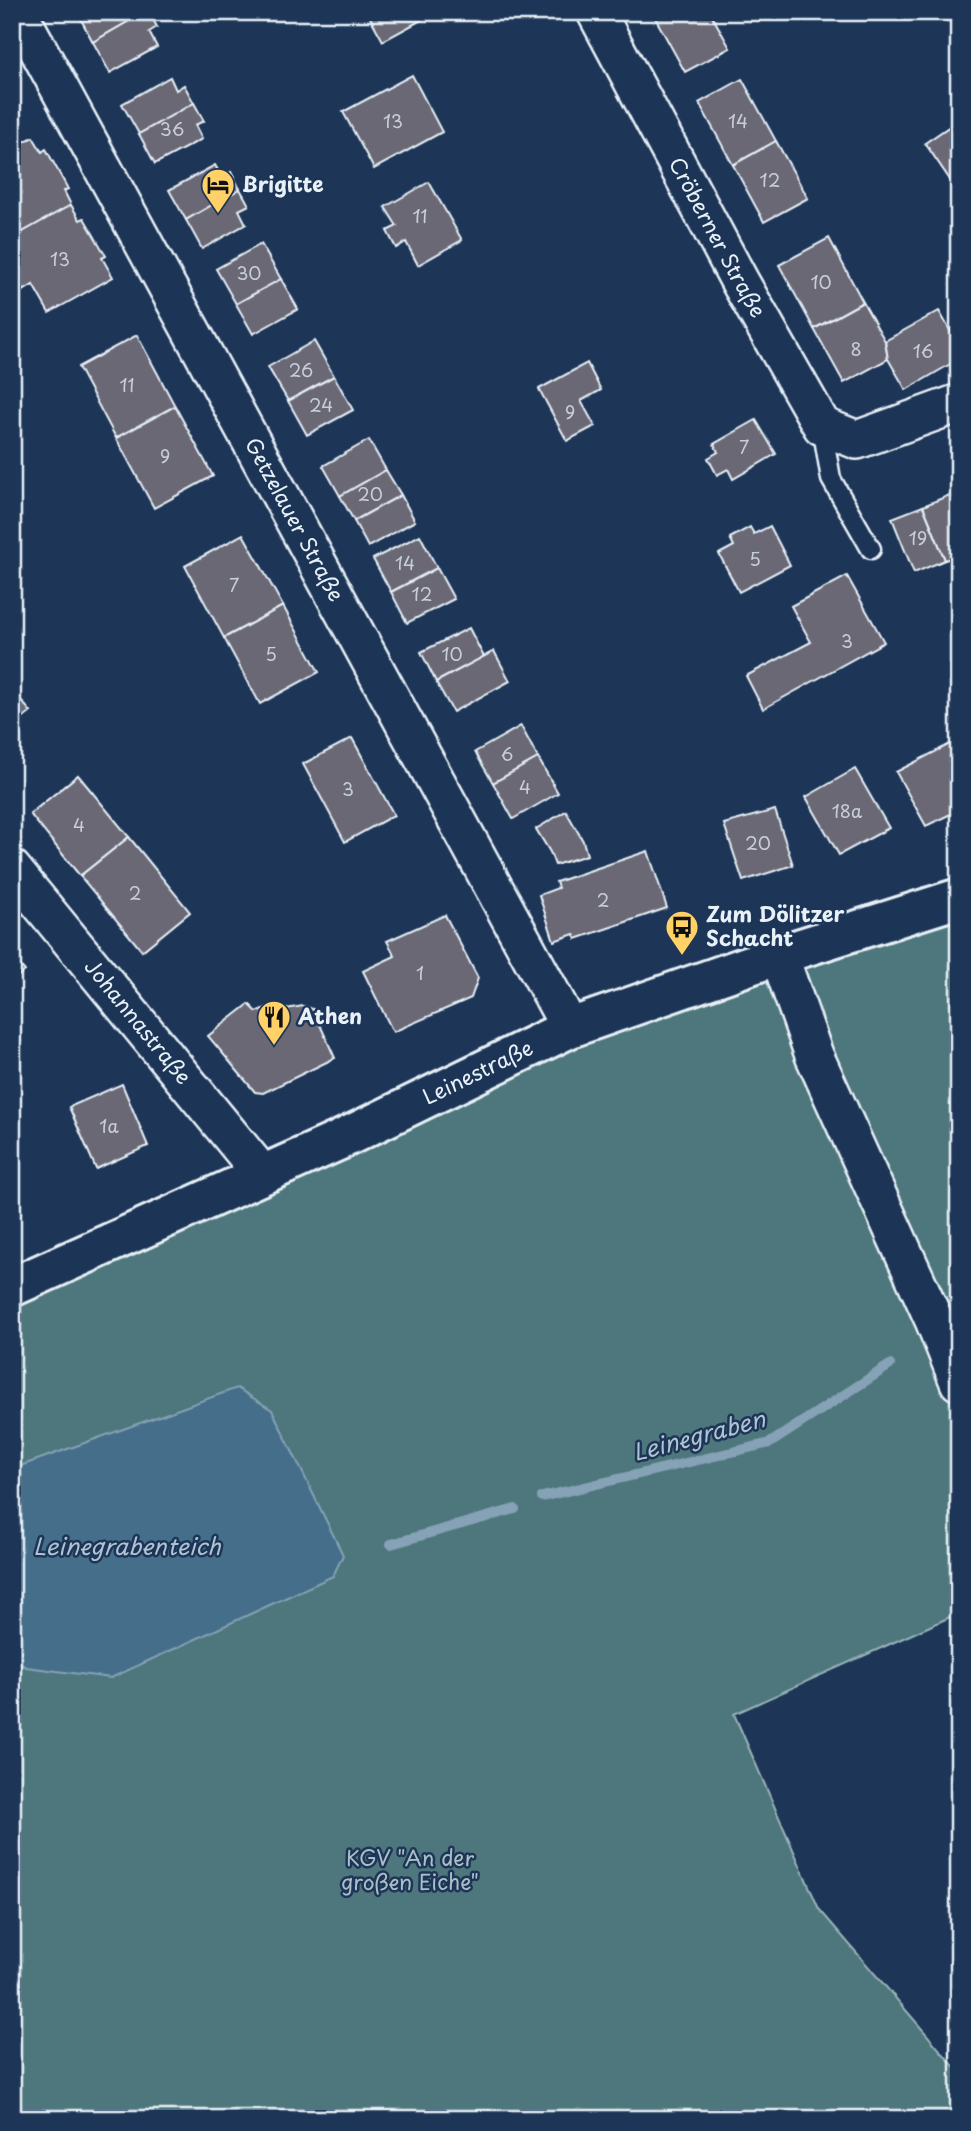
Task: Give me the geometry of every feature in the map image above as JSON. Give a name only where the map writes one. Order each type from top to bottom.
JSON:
[{"type":"main road","name":"Leinestraße","points":[[12,1287],[338,1141],[570,1028],[959,898]]},
{"type":"street","name":"Getzelauer Straße","points":[[18,12],[570,1028]]},
{"type":"street","name":"Cröberner Straße","points":[[596,12],[740,282],[822,426]]},
{"type":"street","points":[[822,426],[857,440],[959,403]]},
{"type":"street","name":"Johannastraße","points":[[12,869],[262,1174]]},
{"type":"street","points":[[779,956],[814,1055],[959,1382]]},
{"type":"lane","points":[[822,426],[831,479],[871,549]]},
{"type":"green space","name":"KGV \"An der großen Eiche\"","points":[[959,898],[959,1613],[734,1714],[819,1909],[959,2072],[959,2119],[12,2119],[12,1287],[570,1028]]},
{"type":"water","name":"Leinegrabenteich","points":[[237,1388],[272,1410],[343,1555],[333,1576],[111,1678],[26,1667],[12,1658],[12,1469]]},
{"type":"building","points":[[77,12],[145,12],[93,42]]},
{"type":"building","points":[[149,12],[157,27],[149,32],[157,47],[110,73],[93,42]]},
{"type":"building","points":[[367,12],[436,12],[383,41]]},
{"type":"building","points":[[710,12],[730,48],[685,72],[653,14]]},
{"type":"building","points":[[412,75],[442,132],[374,169],[343,112]]},
{"type":"building","points":[[170,77],[176,90],[184,85],[194,103],[139,134],[122,104]]},
{"type":"building","points":[[742,79],[776,141],[733,165],[699,103]]},
{"type":"building","points":[[194,103],[204,121],[195,125],[202,139],[155,164],[139,134]]},
{"type":"building","points":[[959,120],[959,193],[925,143]]},
{"type":"building","points":[[33,137],[42,152],[46,149],[68,189],[64,191],[71,205],[12,238],[12,148]]},
{"type":"building","points":[[776,141],[808,198],[764,222],[733,165]]},
{"type":"building","points":[[215,165],[222,178],[231,172],[240,189],[186,220],[169,190]]},
{"type":"building","points":[[429,182],[462,240],[418,265],[406,242],[396,248],[387,231],[397,226],[385,207]]},
{"type":"building","name":"Brigitte","points":[[240,189],[249,205],[239,210],[246,224],[202,249],[186,220]]},
{"type":"building","points":[[71,205],[80,220],[84,218],[106,256],[102,258],[113,277],[49,313],[33,285],[23,291],[12,271],[12,265],[19,261],[12,249],[12,238]]},
{"type":"building","points":[[829,238],[863,302],[814,329],[779,265]]},
{"type":"building","points":[[261,244],[281,279],[236,304],[216,269]]},
{"type":"building","points":[[281,279],[298,309],[253,334],[236,304]]},
{"type":"building","points":[[863,302],[885,341],[888,359],[844,383],[814,329]]},
{"type":"building","points":[[939,311],[959,346],[959,359],[906,390],[888,359],[885,341]]},
{"type":"building","points":[[137,335],[175,406],[116,438],[78,367]]},
{"type":"building","points":[[314,341],[334,376],[288,401],[268,367]]},
{"type":"building","points":[[587,363],[601,390],[581,401],[595,426],[567,441],[539,389]]},
{"type":"building","points":[[334,376],[353,410],[307,435],[288,401]]},
{"type":"building","points":[[175,406],[213,476],[154,508],[116,438]]},
{"type":"building","points":[[756,420],[776,454],[733,479],[728,469],[717,475],[708,458],[718,452],[714,444]]},
{"type":"building","points":[[369,440],[386,470],[340,496],[323,466]]},
{"type":"building","points":[[386,470],[401,495],[354,521],[340,496]]},
{"type":"building","points":[[952,494],[959,512],[959,555],[945,560],[923,506]]},
{"type":"building","points":[[401,495],[415,521],[368,547],[354,521]]},
{"type":"building","points":[[923,506],[945,560],[914,573],[892,518]]},
{"type":"building","points":[[770,526],[790,565],[739,592],[719,554],[734,546],[730,538],[750,527],[754,534]]},
{"type":"building","points":[[243,534],[283,606],[224,638],[185,566]]},
{"type":"building","points":[[420,535],[437,568],[391,592],[373,559]]},
{"type":"building","points":[[437,568],[454,599],[407,623],[391,592]]},
{"type":"building","points":[[847,576],[884,642],[763,709],[746,676],[811,642],[791,606]]},
{"type":"building","points":[[283,606],[319,672],[260,704],[224,638]]},
{"type":"building","points":[[469,628],[484,657],[436,682],[421,652]]},
{"type":"building","points":[[494,651],[510,681],[453,712],[436,682]]},
{"type":"building","points":[[12,690],[31,712],[12,727]]},
{"type":"building","points":[[521,726],[538,758],[493,783],[475,752]]},
{"type":"building","points":[[352,738],[394,815],[345,842],[303,764]]},
{"type":"building","points":[[950,744],[959,760],[959,810],[926,826],[896,772]]},
{"type":"building","points":[[538,758],[558,793],[513,819],[493,783]]},
{"type":"building","points":[[855,769],[889,828],[839,855],[806,797]]},
{"type":"building","points":[[78,775],[129,837],[80,876],[30,814]]},
{"type":"building","points":[[775,810],[793,865],[743,881],[724,824]]},
{"type":"building","points":[[566,811],[583,841],[587,855],[555,865],[536,829]]},
{"type":"building","points":[[129,837],[190,912],[142,951],[80,876]]},
{"type":"building","points":[[648,851],[667,908],[576,939],[574,934],[554,941],[539,895],[558,888],[556,882]]},
{"type":"building","points":[[445,915],[478,978],[471,998],[393,1032],[363,971],[395,956],[387,941]]},
{"type":"building","points":[[12,956],[25,971],[12,981]]},
{"type":"building","name":"Athen","points":[[249,1004],[257,1012],[271,1006],[275,1011],[303,1006],[313,1009],[335,1058],[263,1093],[255,1092],[208,1036]]},
{"type":"building","points":[[122,1084],[148,1146],[96,1169],[69,1107]]},
{"type":"waterway","name":"Leinegraben","points":[[542,1497],[770,1443],[890,1365]]},
{"type":"waterway","name":"Leinegraben","points":[[391,1544],[515,1509]]},
{"type":"place","name":"Brigitte","points":[[218,215]]},
{"type":"place","name":"Zum Dölitzer Schacht","points":[[682,957]]},
{"type":"place","name":"Athen","points":[[274,1047]]}]
